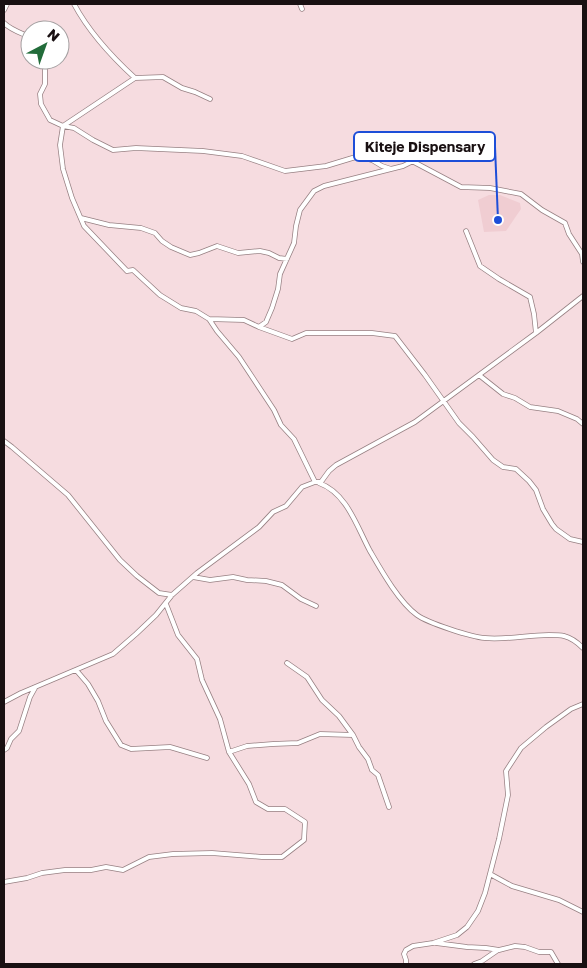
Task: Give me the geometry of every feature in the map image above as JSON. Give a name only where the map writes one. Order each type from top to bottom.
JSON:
[{"type":"street","points":[[4,10],[7,4]]},
{"type":"street","points":[[74,4],[82,19],[116,61],[135,78]]},
{"type":"street","points":[[300,4],[302,9]]},
{"type":"street","points":[[4,23],[20,32]]},
{"type":"street","points":[[45,70],[45,84],[40,94],[41,104],[50,120],[63,126],[74,128],[113,150],[136,148],[213,152],[242,156],[285,171],[326,166],[359,156],[391,169]]},
{"type":"street","points":[[210,99],[182,88],[163,77],[135,78],[63,126],[60,144],[63,169],[72,198],[84,226],[127,271],[133,270],[160,294],[181,308],[196,311],[209,319],[239,357],[274,410],[281,425],[294,439],[317,483],[332,489],[348,508],[370,551],[390,583],[417,615],[458,632],[478,637],[563,636],[576,642],[583,648]]},
{"type":"street","points":[[259,327],[266,322],[272,308],[280,274],[294,243],[300,210],[314,191],[324,186],[403,166],[421,157]]},
{"type":"street","points":[[412,161],[461,187],[490,188],[521,194],[542,210],[565,223],[569,234],[582,254],[583,262]]},
{"type":"street","points":[[81,218],[109,225],[142,228],[155,233],[166,244],[190,255],[218,246],[238,253],[260,251],[287,259]]},
{"type":"street","points":[[466,230],[480,266],[530,297],[536,333]]},
{"type":"street","points":[[4,702],[113,654],[156,616],[172,595],[231,547],[260,527],[274,512],[284,507],[302,487],[317,483],[336,465],[415,422],[583,296]]},
{"type":"street","points":[[209,319],[244,320],[292,339],[306,333],[372,333],[395,336],[458,422],[493,460],[503,467],[516,469],[529,480],[536,490],[543,509],[556,529],[570,539],[583,542]]},
{"type":"street","points":[[479,374],[503,394],[515,398],[530,407],[558,411],[577,419],[583,424]]},
{"type":"street","points":[[4,441],[68,496],[120,560],[137,576],[159,593],[172,595]]},
{"type":"street","points":[[193,577],[210,580],[233,577],[266,581],[282,585],[301,599],[316,606]]},
{"type":"street","points":[[4,882],[64,870],[91,870],[106,867],[123,870],[149,857],[173,854],[212,853],[282,857],[304,840],[305,822],[285,809],[268,809],[256,802],[249,784],[229,752],[220,720],[202,680],[197,659],[178,635],[166,604]]},
{"type":"street","points":[[287,663],[307,677],[322,700],[339,716],[353,735],[359,747],[368,758],[372,770],[378,774],[389,808]]},
{"type":"street","points":[[76,670],[88,684],[121,746],[131,749],[170,747],[207,758]]},
{"type":"street","points":[[4,750],[19,730],[35,688]]},
{"type":"street","points":[[406,964],[404,954],[406,950],[413,946],[433,943],[457,935],[468,927],[478,911],[485,893],[499,838],[508,795],[506,771],[520,748],[571,709],[583,704]]},
{"type":"street","points":[[229,752],[247,746],[298,743],[320,734],[353,735]]},
{"type":"street","points":[[490,874],[512,886],[559,900],[583,912]]},
{"type":"street","points":[[433,943],[498,950]]},
{"type":"street","points":[[476,964],[498,950],[515,946],[539,952],[551,952],[558,964]]},
{"type":"shaded area","points":[[489,195],[500,195],[520,203],[521,209],[506,231],[484,232],[478,200]]},
{"type":"place","name":"Kiteje Dispensary","points":[[498,220]]}]
